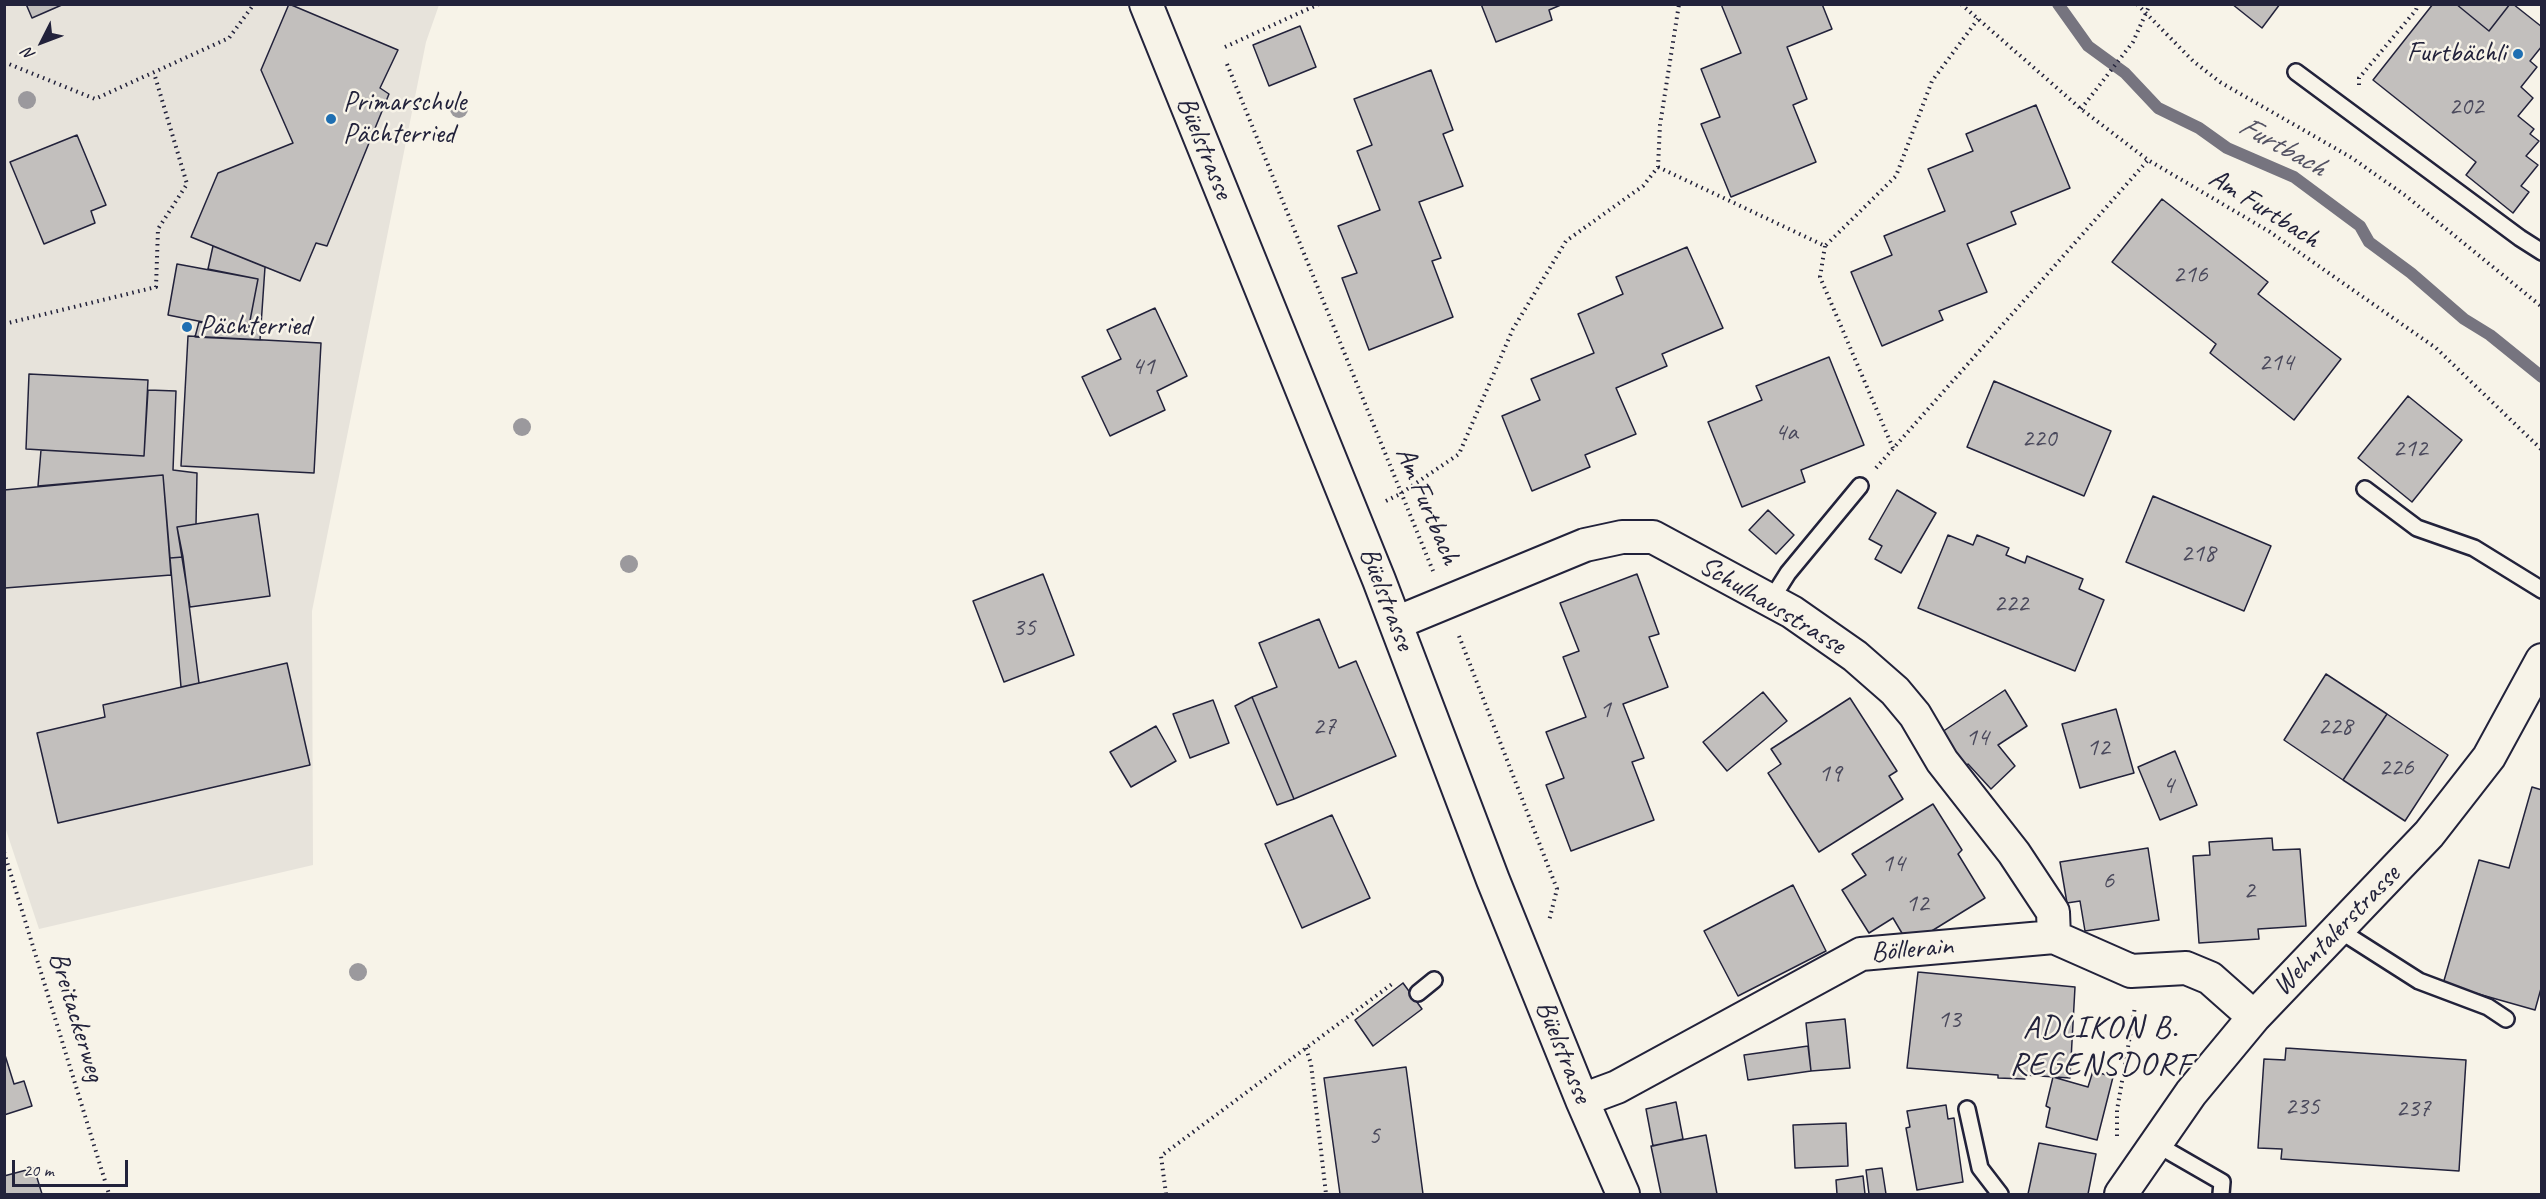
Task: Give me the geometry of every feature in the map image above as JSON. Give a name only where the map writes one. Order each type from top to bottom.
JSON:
[{"type":"street","name":"Büelstrasse","points":[[1146,4],[1354,516],[1493,880],[1582,1100],[1623,1194]]},
{"type":"street","name":"Schulhausstrasse","points":[[1396,623],[1447,604],[1585,545],[1622,537],[1653,537],[1771,600],[1855,656],[1895,691],[1915,715],[1942,761],[2014,853],[2053,912],[2054,937]]},
{"type":"street","name":"Wehntalerstrasse","points":[[2125,1189],[2191,1093],[2254,1017],[2429,834],[2489,757],[2541,660]]},
{"type":"street","name":"Böllerain","points":[[1582,1100],[1617,1087],[1861,954],[2054,937],[2131,971],[2186,968],[2210,978],[2254,1017]]},
{"type":"lane","points":[[2296,72],[2541,252]]},
{"type":"lane","points":[[1771,600],[1788,573],[1860,486]]},
{"type":"lane","points":[[2365,489],[2417,528],[2474,548],[2541,590]]},
{"type":"lane","points":[[2339,930],[2419,981],[2488,1007],[2506,1019]]},
{"type":"lane","points":[[1418,993],[1434,980]]},
{"type":"lane","points":[[1967,1109],[1980,1168],[2000,1194]]},
{"type":"lane","points":[[2156,1144],[2222,1182],[2221,1194]]},
{"type":"path","points":[[4,62],[94,99],[229,38],[254,4]]},
{"type":"path","points":[[1225,47],[1319,4]]},
{"type":"path","points":[[1354,516],[1400,494],[1459,454],[1513,329],[1566,241],[1643,186],[1658,167],[1660,125],[1679,4]]},
{"type":"path","name":"Am Furtbach","points":[[1962,4],[2081,109],[2148,160],[2270,232],[2436,348],[2541,450]]},
{"type":"path","points":[[2137,4],[2193,61],[2220,82],[2352,158],[2406,196],[2541,307]]},
{"type":"path","points":[[2081,109],[2133,42],[2150,4]]},
{"type":"path","points":[[2371,128],[2375,102],[2359,88],[2359,78],[2416,10],[2418,4]]},
{"type":"path","points":[[1893,448],[1820,277],[1825,246],[1896,176],[1932,81],[1978,19]]},
{"type":"path","name":"Am Furtbach","points":[[1227,64],[1400,494],[1447,604],[1557,889],[1544,943],[1527,963]]},
{"type":"path","points":[[4,324],[156,287],[158,229],[187,184],[154,73]]},
{"type":"path","points":[[1860,486],[2148,160]]},
{"type":"path","points":[[1658,167],[1825,246]]},
{"type":"path","name":"Breitackerweg","points":[[4,852],[110,1194]]},
{"type":"path","points":[[1166,1194],[1161,1155],[1419,964],[1434,980]]},
{"type":"path","points":[[2125,1189],[2117,1151],[2117,1110],[2138,992],[2131,971]]},
{"type":"path","points":[[1306,1048],[1311,1064],[1326,1194]]},
{"type":"shaded area","name":"Pächterried","points":[[4,5],[439,5],[426,42],[312,611],[313,865],[39,929],[4,824]]},
{"type":"building","points":[[26,4],[64,4],[32,18]]},
{"type":"building","name":"Primarschule Pächterried","points":[[289,4],[398,50],[380,88],[389,94],[327,246],[316,243],[300,281],[191,237],[218,173],[293,143],[261,70]]},
{"type":"building","points":[[1481,4],[1563,4],[1549,10],[1552,20],[1496,42]]},
{"type":"building","points":[[1721,4],[1822,4],[1832,29],[1787,47],[1807,99],[1793,105],[1816,162],[1731,197],[1701,124],[1720,117],[1701,69],[1741,53]]},
{"type":"building","points":[[2232,4],[2280,4],[2262,28]]},
{"type":"building","points":[[2433,4],[2456,4],[2489,31],[2510,4],[2513,4],[2542,27],[2542,46],[2530,61],[2537,67],[2521,87],[2533,98],[2518,116],[2534,129],[2530,134],[2539,141],[2526,156],[2538,165],[2521,186],[2529,192],[2513,213],[2466,175],[2476,162],[2373,80]]},
{"type":"building","points":[[2456,4],[2510,4],[2489,31]]},
{"type":"building","points":[[1300,26],[1316,67],[1269,86],[1253,45]]},
{"type":"building","points":[[1431,70],[1453,130],[1443,134],[1463,186],[1419,202],[1441,258],[1432,261],[1453,317],[1369,350],[1342,278],[1357,273],[1338,226],[1380,210],[1357,151],[1372,145],[1354,99]]},
{"type":"building","points":[[2036,105],[2070,188],[2011,212],[2016,224],[1967,244],[1987,292],[1939,311],[1943,320],[1882,346],[1851,272],[1892,255],[1884,236],[1945,211],[1928,169],[1973,151],[1966,134]]},
{"type":"building","points":[[77,135],[106,205],[91,211],[95,223],[44,244],[10,162]]},
{"type":"building","points":[[2162,199],[2268,282],[2258,294],[2341,359],[2294,420],[2210,353],[2216,344],[2112,262]]},
{"type":"building","points":[[213,246],[265,267],[260,340],[195,337],[199,322],[248,331],[258,279],[208,269]]},
{"type":"building","points":[[1687,247],[1723,328],[1662,354],[1667,366],[1616,388],[1636,434],[1585,455],[1590,467],[1532,491],[1502,416],[1540,400],[1531,379],[1594,353],[1578,314],[1623,294],[1616,277]]},
{"type":"building","points":[[177,264],[258,279],[248,331],[168,315]]},
{"type":"building","points":[[1155,308],[1187,376],[1157,391],[1165,410],[1110,436],[1082,377],[1121,359],[1107,330]]},
{"type":"building","points":[[188,336],[321,343],[314,473],[181,466]]},
{"type":"building","points":[[1829,357],[1864,445],[1801,470],[1805,482],[1742,507],[1708,422],[1762,400],[1756,386]]},
{"type":"building","points":[[29,374],[148,380],[144,456],[26,449]]},
{"type":"building","points":[[1994,381],[2111,431],[2084,496],[1967,447]]},
{"type":"building","points":[[148,390],[176,391],[173,470],[197,473],[196,524],[177,527],[183,557],[170,558],[163,475],[38,486],[41,450],[144,456]]},
{"type":"building","points":[[2408,396],[2462,440],[2412,502],[2358,458]]},
{"type":"building","points":[[163,475],[171,575],[5,588],[4,490]]},
{"type":"building","points":[[1897,490],[1936,513],[1901,573],[1875,559],[1882,546],[1869,539]]},
{"type":"building","points":[[2153,496],[2271,546],[2244,611],[2126,562]]},
{"type":"building","points":[[1768,510],[1794,535],[1776,554],[1749,530]]},
{"type":"building","points":[[258,514],[270,596],[190,607],[177,527]]},
{"type":"building","points":[[1948,535],[1973,545],[1977,535],[2009,548],[2006,555],[2025,563],[2027,556],[2083,579],[2079,589],[2104,600],[2075,671],[1918,608]]},
{"type":"building","points":[[183,557],[199,683],[181,687],[170,558]]},
{"type":"building","points":[[1043,574],[1074,655],[1004,682],[973,601]]},
{"type":"building","points":[[1637,574],[1659,634],[1649,637],[1668,687],[1623,704],[1644,758],[1632,762],[1654,820],[1571,851],[1546,785],[1564,778],[1546,732],[1586,717],[1563,657],[1579,651],[1560,603]]},
{"type":"building","points":[[1319,619],[1339,668],[1356,661],[1396,756],[1294,799],[1252,697],[1277,687],[1259,643]]},
{"type":"building","points":[[287,663],[310,765],[58,823],[37,733],[105,717],[103,705]]},
{"type":"building","points":[[2326,674],[2387,714],[2343,780],[2284,740]]},
{"type":"building","points":[[2005,690],[2027,726],[1998,745],[2015,766],[1991,789],[1968,764],[1964,767],[1942,732]]},
{"type":"building","points":[[1763,692],[1787,721],[1727,771],[1703,742]]},
{"type":"building","points":[[1252,697],[1294,799],[1277,805],[1235,706]]},
{"type":"building","points":[[1850,698],[1897,771],[1889,776],[1903,799],[1819,852],[1768,773],[1781,764],[1771,749]]},
{"type":"building","points":[[1213,700],[1229,743],[1190,758],[1173,714]]},
{"type":"building","points":[[2116,709],[2134,773],[2080,788],[2062,724]]},
{"type":"building","points":[[2387,714],[2448,755],[2405,821],[2343,780]]},
{"type":"building","points":[[1156,726],[1176,761],[1131,787],[1110,752]]},
{"type":"building","points":[[2175,751],[2197,805],[2160,820],[2138,767]]},
{"type":"building","points":[[2532,787],[2542,790],[2542,985],[2535,1010],[2443,984],[2479,860],[2509,868]]},
{"type":"building","points":[[1933,804],[1962,850],[1958,854],[1985,898],[1909,945],[1893,918],[1869,933],[1842,890],[1866,875],[1852,854]]},
{"type":"building","points":[[1332,815],[1370,898],[1302,928],[1265,844]]},
{"type":"building","points":[[2272,838],[2273,850],[2300,849],[2306,926],[2258,929],[2259,939],[2199,943],[2193,856],[2210,855],[2209,842]]},
{"type":"building","points":[[2148,848],[2159,920],[2085,931],[2080,901],[2067,903],[2060,862]]},
{"type":"building","points":[[1793,885],[1826,951],[1738,996],[1704,931]]},
{"type":"building","points":[[1918,972],[2075,987],[2070,1078],[2025,1075],[2025,1079],[1998,1078],[1998,1075],[1907,1068]]},
{"type":"building","points":[[1403,983],[1422,1009],[1373,1046],[1355,1020]]},
{"type":"building","points":[[1845,1019],[1850,1068],[1811,1071],[1806,1023]]},
{"type":"building","points":[[1808,1046],[1811,1071],[1748,1080],[1744,1055]]},
{"type":"building","points":[[2286,1048],[2466,1060],[2459,1171],[2281,1159],[2282,1149],[2258,1148],[2264,1059],[2285,1060]]},
{"type":"building","points":[[4,1052],[14,1084],[24,1081],[32,1106],[4,1115]]},
{"type":"building","points":[[1406,1067],[1423,1194],[1340,1194],[1324,1078]]},
{"type":"building","points":[[2093,1071],[2113,1077],[2097,1140],[2046,1127],[2050,1108],[2046,1106],[2053,1077],[2088,1087]]},
{"type":"building","points":[[1676,1102],[1683,1139],[1653,1146],[1646,1109]]},
{"type":"building","points":[[1946,1105],[1948,1119],[1954,1118],[1963,1182],[1917,1190],[1906,1128],[1910,1127],[1907,1111]]},
{"type":"building","points":[[1846,1123],[1848,1166],[1795,1168],[1793,1125]]},
{"type":"building","points":[[1706,1135],[1717,1194],[1661,1194],[1651,1146]]},
{"type":"building","points":[[2039,1143],[2096,1154],[2088,1194],[2028,1194]]},
{"type":"building","points":[[34,1168],[42,1194],[4,1194],[4,1176]]},
{"type":"building","points":[[1882,1168],[1886,1194],[1869,1194],[1866,1170]]},
{"type":"building","points":[[1863,1176],[1865,1194],[1837,1194],[1836,1180]]},
{"type":"waterway","name":"Furtbach","points":[[2058,4],[2088,46],[2125,73],[2158,108],[2199,128],[2227,148],[2294,177],[2360,226],[2369,242],[2411,273],[2464,319],[2490,335],[2542,377]]},
{"type":"place","name":"Furtbächli","points":[[2518,54]]},
{"type":"place","name":"Primarschule Pächterried","points":[[331,119]]},
{"type":"place","name":"Pächterried","points":[[187,327]]},
{"type":"district","name":"ADLIKON B. REGENSDORF","points":[[2101,1048]]}]
